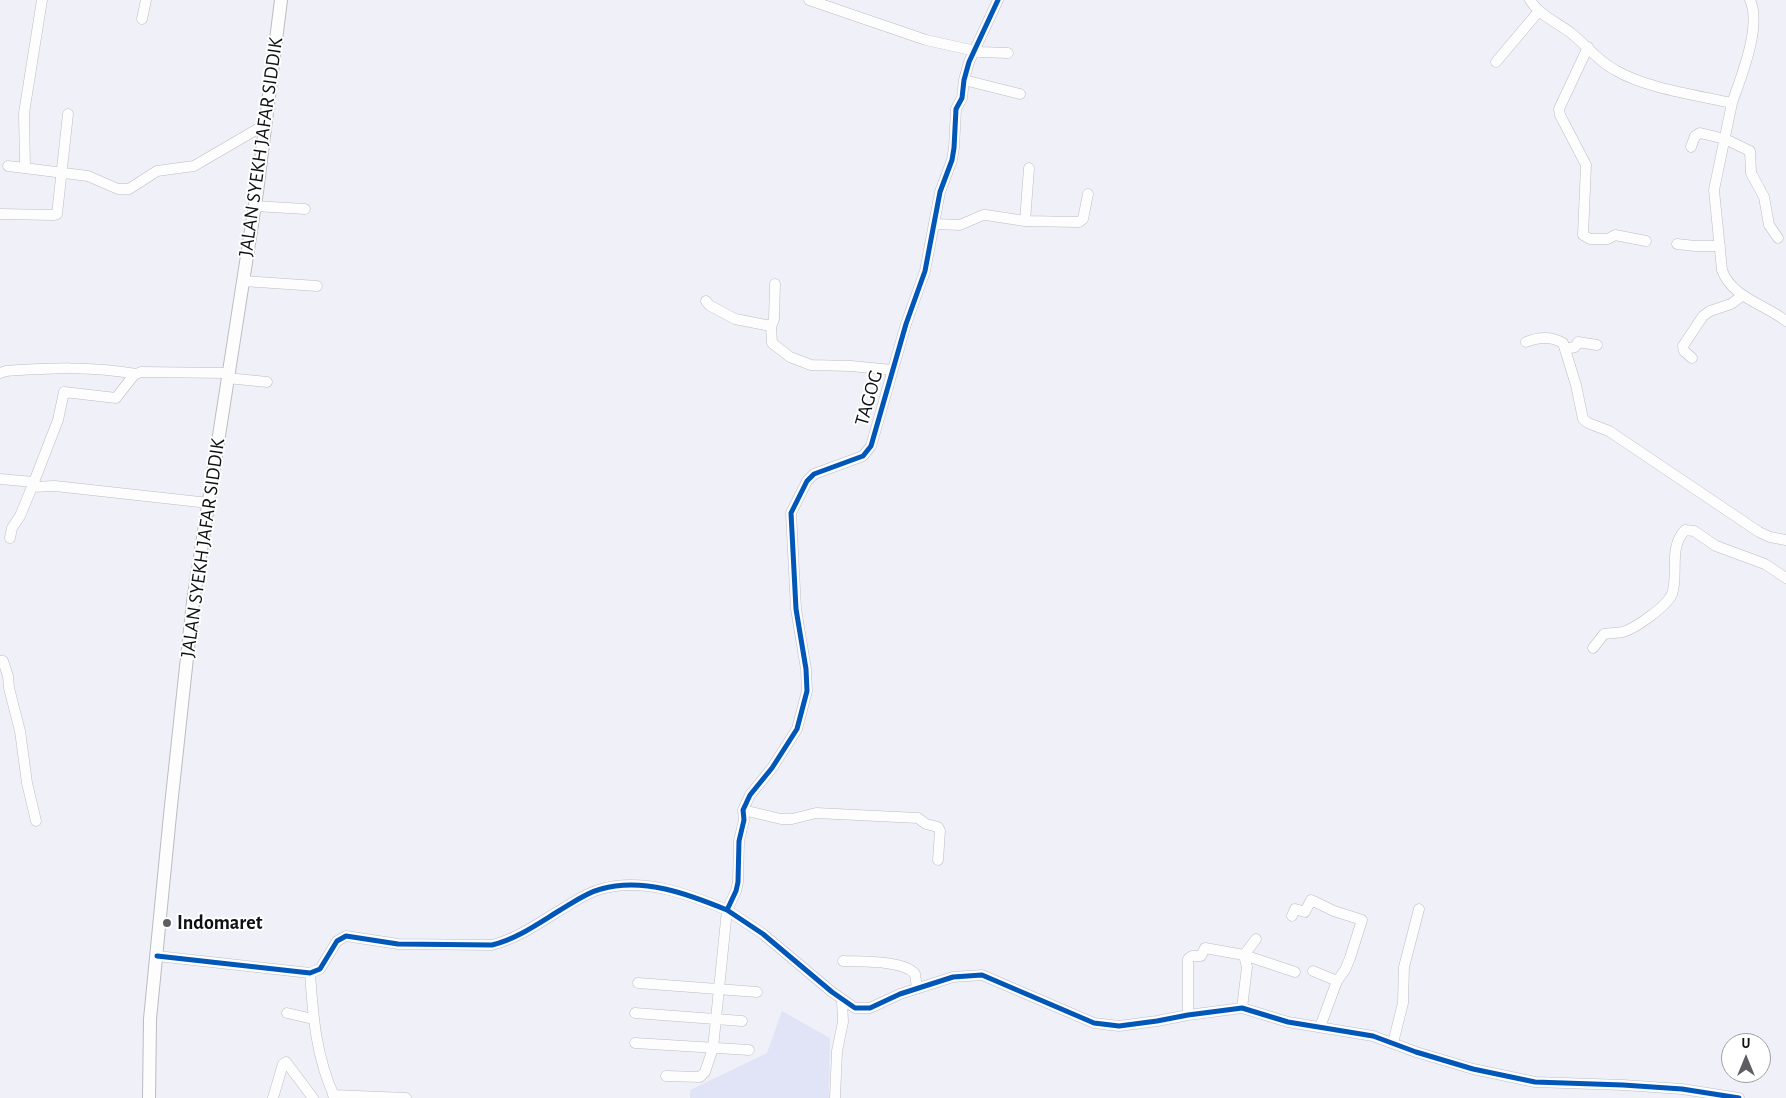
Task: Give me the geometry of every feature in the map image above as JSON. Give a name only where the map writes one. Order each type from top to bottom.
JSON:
[{"type":"main road","name":"JALAN SYEKH JAFAR SIDDIK","points":[[148,1098],[149,1036],[193,602],[255,206],[281,0]]},
{"type":"street","points":[[25,168],[24,113],[42,0]]},
{"type":"street","points":[[142,19],[146,0]]},
{"type":"street","points":[[809,0],[926,40],[974,51],[1008,53]]},
{"type":"street","name":"TAGOG","points":[[743,810],[750,795],[772,768],[797,729],[806,691],[806,669],[796,609],[791,513],[807,481],[814,474],[863,456],[872,442],[892,370],[925,271],[940,192],[952,160],[956,109],[962,98],[964,80],[974,51],[998,0]]},
{"type":"street","points":[[1530,0],[1539,10],[1588,47],[1602,62],[1624,75],[1655,86],[1732,103]]},
{"type":"street","points":[[1750,0],[1754,20],[1748,57],[1732,103],[1714,190],[1723,274],[1730,284],[1743,295],[1786,322]]},
{"type":"street","points":[[1496,62],[1539,10]]},
{"type":"street","points":[[1588,47],[1559,109],[1560,116],[1586,165],[1583,235],[1590,238],[1608,239],[1615,235],[1646,241]]},
{"type":"street","points":[[964,80],[1020,94]]},
{"type":"street","points":[[0,214],[56,215],[58,211],[68,114]]},
{"type":"street","points":[[8,166],[88,176],[118,189],[129,189],[157,171],[194,166],[266,124]]},
{"type":"street","points":[[1691,148],[1695,136],[1699,133],[1724,139],[1750,150],[1751,173],[1764,197],[1769,225],[1778,238]]},
{"type":"street","points":[[1025,221],[1029,168]]},
{"type":"street","points":[[935,224],[960,226],[982,215],[1025,221],[1081,222],[1088,194]]},
{"type":"street","points":[[255,206],[305,209]]},
{"type":"street","points":[[1676,244],[1720,246]]},
{"type":"street","points":[[243,281],[317,286]]},
{"type":"street","points":[[774,284],[774,318],[771,327],[772,344],[790,357],[811,366],[851,366],[892,370]]},
{"type":"street","points":[[1692,358],[1684,350],[1683,346],[1703,316],[1710,311],[1731,304],[1743,295]]},
{"type":"street","points":[[706,302],[735,318],[771,327]]},
{"type":"street","points":[[1526,342],[1540,337],[1561,342],[1576,385],[1583,419],[1588,424],[1609,431],[1759,532],[1770,537],[1786,540]]},
{"type":"street","points":[[1565,349],[1575,347],[1578,342],[1597,345]]},
{"type":"street","points":[[0,374],[6,371],[76,367],[136,374],[144,372],[228,376],[267,382]]},
{"type":"street","points":[[10,538],[12,528],[20,516],[58,420],[64,392],[116,398],[136,374]]},
{"type":"street","points":[[0,479],[209,504]]},
{"type":"street","points":[[1593,648],[1604,634],[1623,632],[1632,628],[1668,600],[1673,588],[1675,552],[1685,530],[1694,532],[1722,549],[1765,564],[1786,578]]},
{"type":"street","points":[[0,661],[3,661],[8,676],[9,688],[24,749],[27,783],[36,821]]},
{"type":"street","points":[[666,1076],[700,1078],[705,1072],[712,1048],[727,910],[736,891],[740,868],[739,841],[744,820],[743,810],[781,820],[816,813],[918,818],[926,824],[938,827],[941,838],[938,860]]},
{"type":"street","points":[[157,956],[310,973],[320,969],[337,940],[346,936],[398,944],[492,945],[525,932],[592,892],[622,885],[634,885],[654,887],[682,894],[727,910],[763,934],[842,1000],[855,1008],[870,1008],[917,988],[953,977],[982,975],[1094,1024],[1119,1026],[1158,1022],[1188,1014],[1242,1008],[1288,1022],[1373,1036],[1416,1052],[1473,1068],[1536,1082],[1623,1085],[1684,1094],[1739,1098]]},
{"type":"street","points":[[1292,916],[1294,909],[1305,912],[1311,900],[1334,911],[1362,920],[1347,966],[1337,981],[1320,1027]]},
{"type":"street","points":[[1393,1043],[1403,1003],[1406,956],[1419,909]]},
{"type":"street","points":[[1242,1008],[1246,967],[1244,955],[1256,939]]},
{"type":"street","points":[[1188,1014],[1189,957],[1201,956],[1205,948],[1208,947],[1244,955],[1295,972]]},
{"type":"street","points":[[843,961],[887,964],[907,968],[915,974],[917,988]]},
{"type":"street","points":[[1313,971],[1337,981]]},
{"type":"street","points":[[310,973],[318,1045],[328,1085],[334,1097],[406,1098]]},
{"type":"street","points":[[638,983],[757,992]]},
{"type":"street","points":[[835,1098],[837,1051],[843,1022],[842,1000]]},
{"type":"street","points":[[287,1013],[314,1019]]},
{"type":"street","points":[[635,1013],[742,1021]]},
{"type":"street","points":[[635,1044],[748,1050]]},
{"type":"street","points":[[273,1098],[283,1064],[286,1062],[312,1098]]},
{"type":"shaded area","points":[[782,1011],[830,1038],[829,1098],[690,1098],[690,1090],[767,1053]]},
{"type":"cycle path","points":[[157,956],[310,973],[320,969],[337,941],[346,936],[398,944],[492,945],[526,931],[589,893],[617,886],[633,885],[665,889],[697,898],[727,910],[738,882],[739,841],[744,820],[743,810],[750,795],[772,768],[797,729],[807,691],[806,669],[796,609],[791,513],[807,481],[814,474],[863,456],[871,446],[906,324],[925,271],[940,192],[952,160],[956,109],[962,98],[969,62],[998,0]]},
{"type":"cycle path","points":[[727,910],[763,934],[832,992],[855,1008],[870,1008],[900,994],[953,977],[982,975],[1094,1023],[1119,1026],[1242,1008],[1288,1022],[1373,1036],[1416,1052],[1473,1069],[1535,1082],[1682,1089],[1739,1098]]},
{"type":"place","name":"Indomaret","points":[[167,923]]}]
